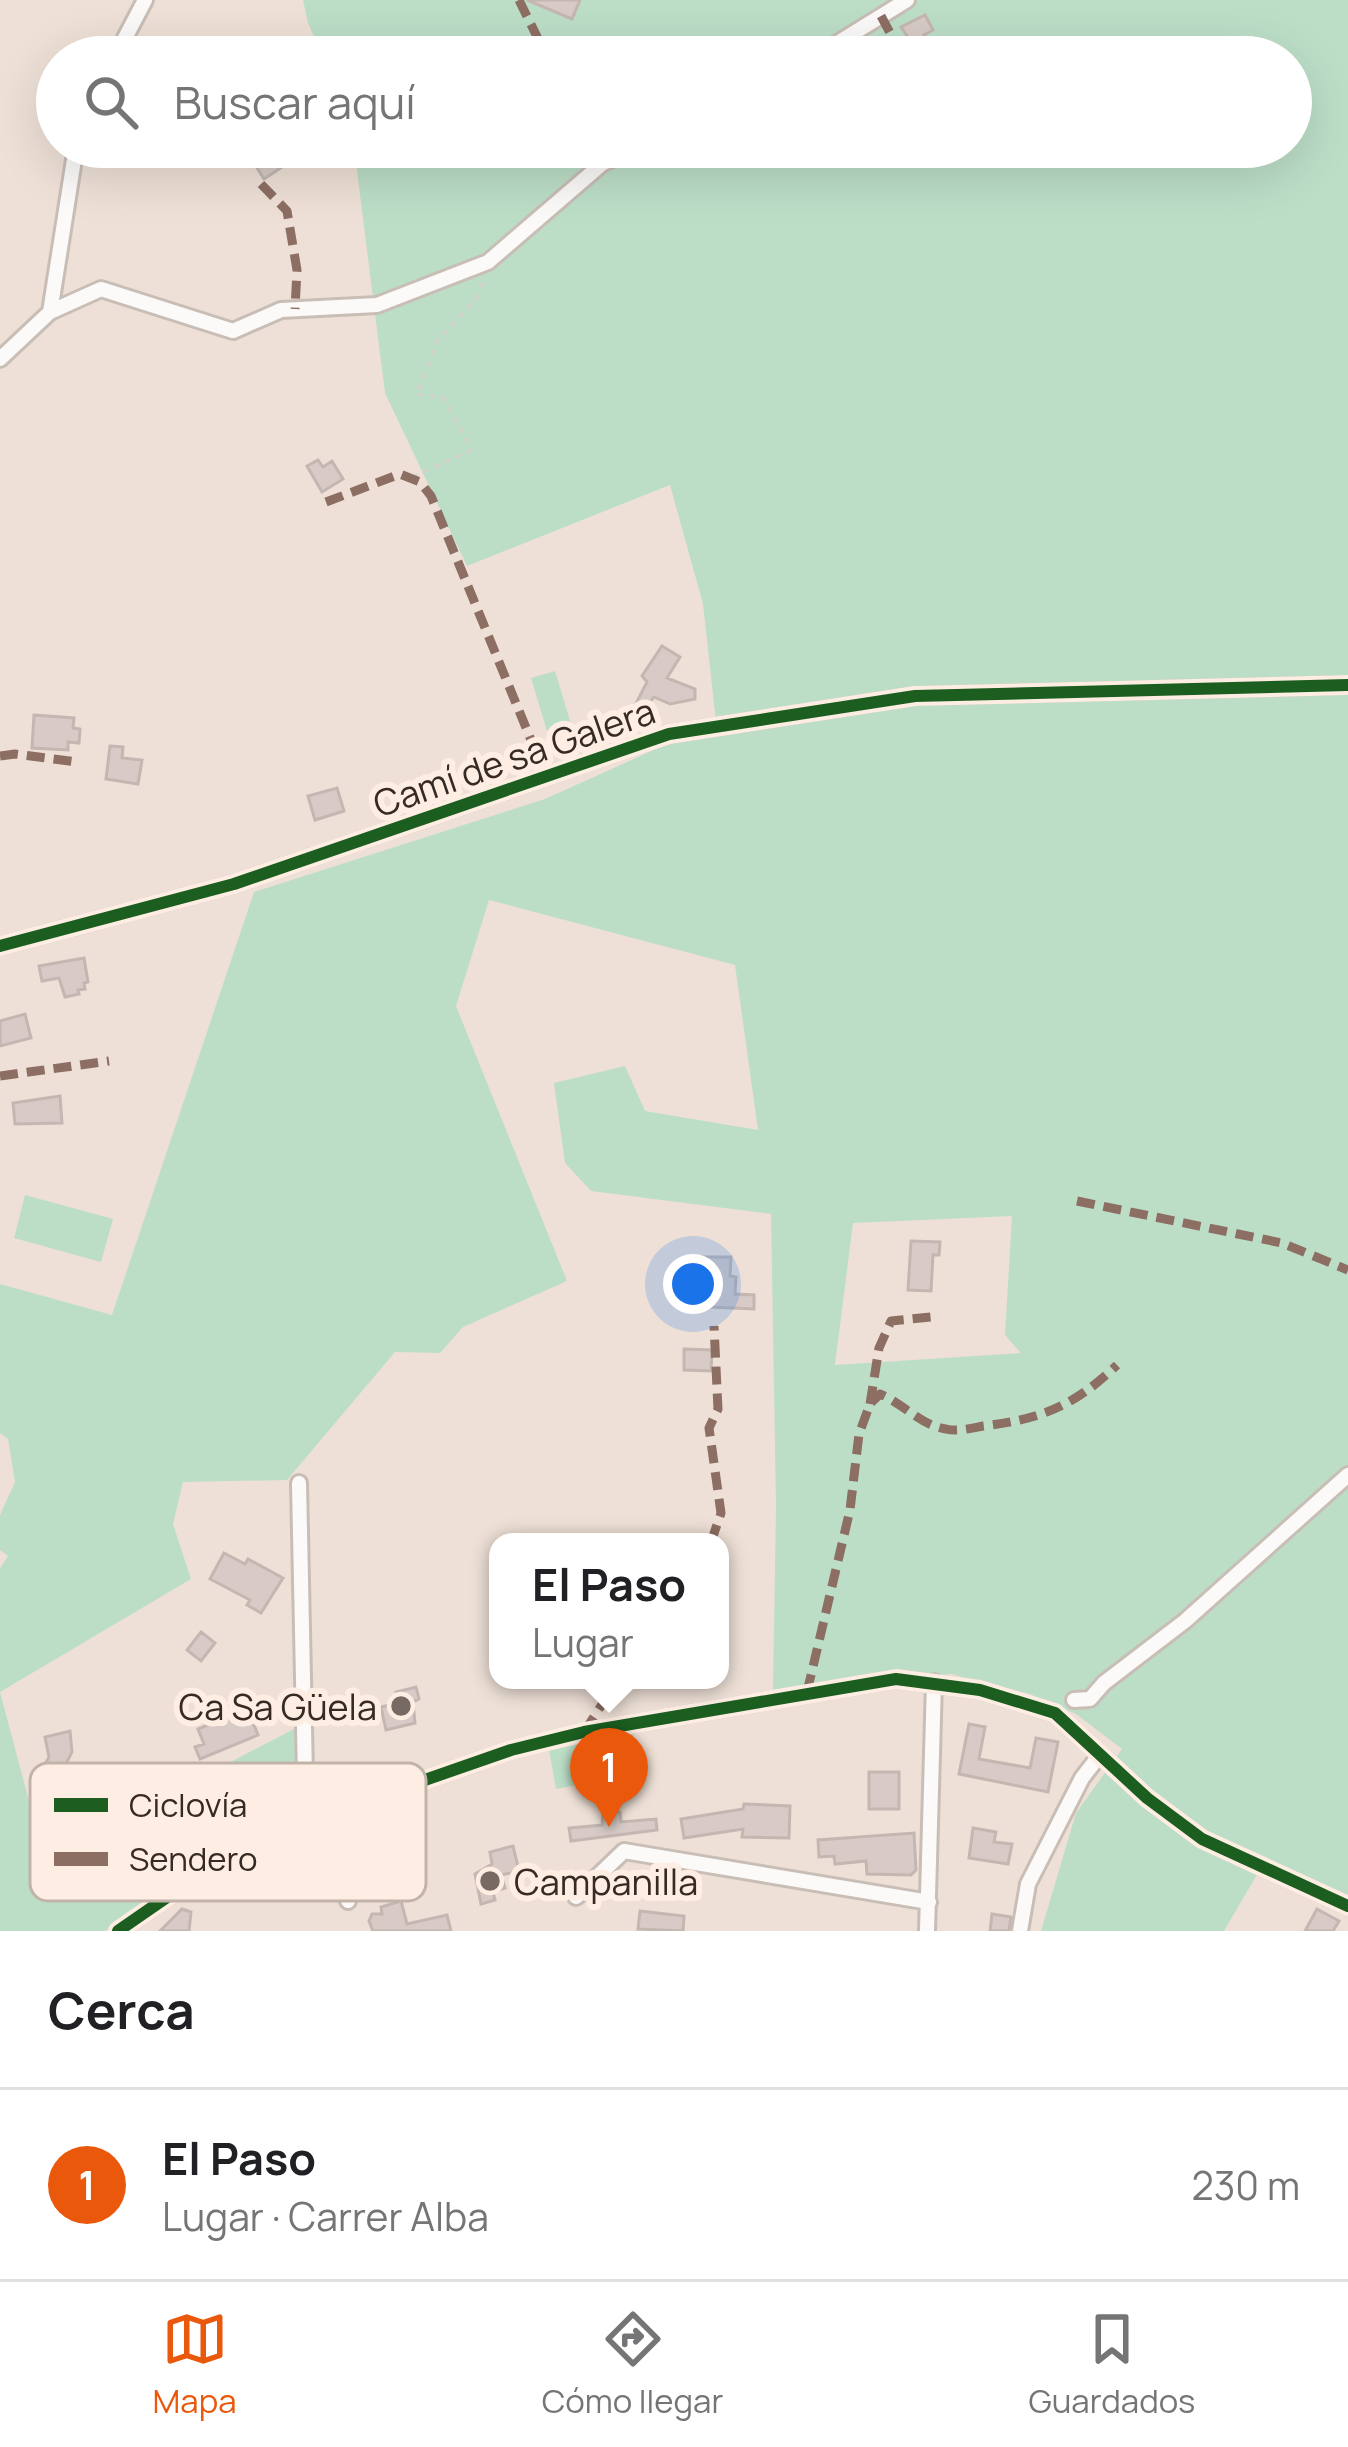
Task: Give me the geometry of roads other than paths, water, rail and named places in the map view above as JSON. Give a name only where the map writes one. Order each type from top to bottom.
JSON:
[{"type":"street","points":[[126,36],[145,0]]},
{"type":"street","points":[[849,36],[907,0]]},
{"type":"street","points":[[50,311],[73,168]]},
{"type":"street","points":[[0,359],[50,311],[101,289],[233,331],[281,310],[377,305],[488,262],[598,168]]},
{"type":"street","name":"Camí de sa Galera","points":[[0,946],[234,884],[669,734],[915,696],[1348,685]]},
{"type":"street","points":[[1055,1713],[1083,1690],[1104,1683],[1185,1621],[1348,1475]]},
{"type":"street","points":[[299,1484],[305,1763]]},
{"type":"street","points":[[426,1780],[584,1732],[896,1679],[934,1682],[980,1690],[1055,1713],[1099,1756],[1202,1839],[1348,1906]]},
{"type":"street","points":[[927,1931],[934,1682]]},
{"type":"street","points":[[1020,1931],[1028,1884],[1082,1778],[1099,1756]]},
{"type":"street","points":[[576,1897],[624,1851],[929,1902]]},
{"type":"street","points":[[118,1931],[158,1901]]},
{"type":"place","name":"Ca Sa Güela","points":[[401,1706]]},
{"type":"place","name":"El Paso","points":[[609,1827]]},
{"type":"place","name":"Campanilla","points":[[490,1881]]}]
